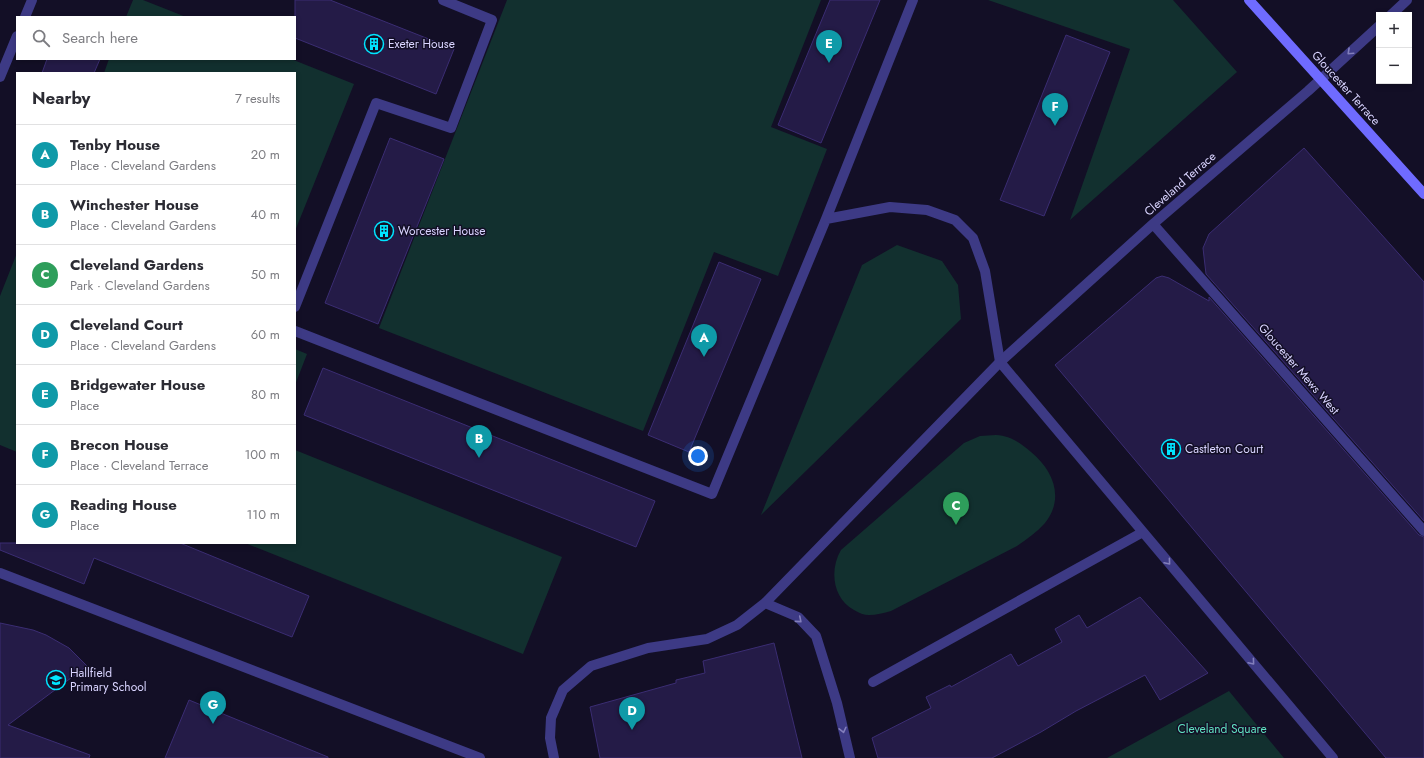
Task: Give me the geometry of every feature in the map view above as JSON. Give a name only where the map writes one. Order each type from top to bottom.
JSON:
[{"type":"street","points":[[25,16],[32,0]]},
{"type":"street","points":[[296,304],[376,103],[452,128],[492,20],[442,0]]},
{"type":"street","points":[[296,331],[712,494],[826,219],[913,0]]},
{"type":"street","name":"Gloucester Terrace","points":[[1250,0],[1424,194]]},
{"type":"street","points":[[1394,12],[1407,0]]},
{"type":"street","name":"Cleveland Terrace","points":[[554,758],[550,738],[551,718],[563,690],[592,666],[648,648],[707,639],[737,625],[765,603],[1000,362],[1153,224],[1321,79],[1376,29]]},
{"type":"street","points":[[0,78],[16,38]]},
{"type":"street","points":[[826,219],[890,207],[927,210],[955,220],[973,238],[985,271],[1000,362],[1332,758]]},
{"type":"street","name":"Gloucester Mews West","points":[[1153,224],[1424,531]]},
{"type":"street","points":[[873,682],[1144,532]]},
{"type":"street","points":[[0,573],[480,758]]},
{"type":"street","points":[[765,603],[798,617],[816,636],[837,703],[850,758]]},
{"type":"green space","points":[[133,0],[143,0],[183,16],[126,16]]},
{"type":"green space","points":[[507,0],[821,0],[771,127],[827,149],[778,276],[714,252],[643,431],[379,328]]},
{"type":"green space","points":[[988,0],[1173,0],[1237,72],[1070,220],[1130,49]]},
{"type":"green space","points":[[109,60],[294,60],[354,84],[296,229],[296,72],[104,72]]},
{"type":"green space","points":[[897,245],[942,261],[958,285],[961,319],[761,515],[862,265]]},
{"type":"green space","points":[[16,256],[16,452],[0,445],[0,296]]},
{"type":"green space","points":[[296,349],[307,354],[296,382]]},
{"type":"green space","points":[[996,435],[1015,440],[1039,459],[1045,467],[1054,485],[1055,494],[1051,514],[1045,523],[1017,546],[891,611],[867,615],[854,610],[847,605],[841,599],[837,591],[834,575],[837,558],[841,550],[964,443],[980,436]]},
{"type":"green space","points":[[296,450],[562,557],[523,654],[248,544],[296,544]]},
{"type":"green space","name":"Cleveland Square","points":[[1229,691],[1284,758],[1107,758]]},
{"type":"building","name":"Exeter House","points":[[295,0],[330,0],[454,49],[436,94],[296,38]]},
{"type":"building","points":[[830,0],[880,0],[821,143],[778,125]]},
{"type":"building","points":[[1066,35],[1110,52],[1044,216],[1000,200]]},
{"type":"building","points":[[47,60],[100,60],[94,72],[42,72]]},
{"type":"building","name":"Worcester House","points":[[390,138],[444,159],[378,324],[325,303]]},
{"type":"building","points":[[1304,148],[1424,282],[1424,521],[1206,274],[1203,248],[1209,234]]},
{"type":"building","points":[[719,262],[761,279],[689,452],[648,435]]},
{"type":"building","points":[[1162,276],[1169,278],[1209,301],[1209,297],[1419,535],[1424,537],[1424,758],[1386,758],[1055,365],[1156,278]]},
{"type":"building","points":[[323,368],[655,501],[636,547],[304,415]]},
{"type":"building","points":[[0,543],[182,544],[309,596],[292,637],[94,558],[84,584],[0,550]]},
{"type":"building","points":[[1140,597],[1208,673],[1160,700],[1145,675],[1076,711],[1041,732],[992,758],[878,758],[872,738],[931,708],[926,697],[950,685],[951,687],[1011,654],[1018,666],[1062,642],[1055,629],[1079,615],[1087,628]]},
{"type":"building","points":[[0,623],[33,630],[46,635],[69,648],[87,666],[8,725],[90,755],[89,758],[0,758]]},
{"type":"building","points":[[774,643],[802,758],[600,758],[590,707],[676,683],[676,680],[705,673],[703,661]]},
{"type":"building","points":[[189,700],[328,757],[328,758],[165,758]]},
{"type":"place","name":"Exeter House","points":[[374,44]]},
{"type":"place","name":"Bridgewater House","points":[[829,63]]},
{"type":"place","name":"Brecon House","points":[[1055,126]]},
{"type":"place","name":"Worcester House","points":[[384,231]]},
{"type":"place","name":"Tenby House","points":[[704,357]]},
{"type":"place","name":"Castleton Court","points":[[1171,449]]},
{"type":"place","name":"Winchester House","points":[[479,458]]},
{"type":"place","name":"Cleveland Gardens","points":[[956,525]]},
{"type":"place","name":"Hallfield Primary School","points":[[56,680]]},
{"type":"place","name":"Reading House","points":[[213,724]]},
{"type":"place","name":"Cleveland Court","points":[[632,730]]}]
